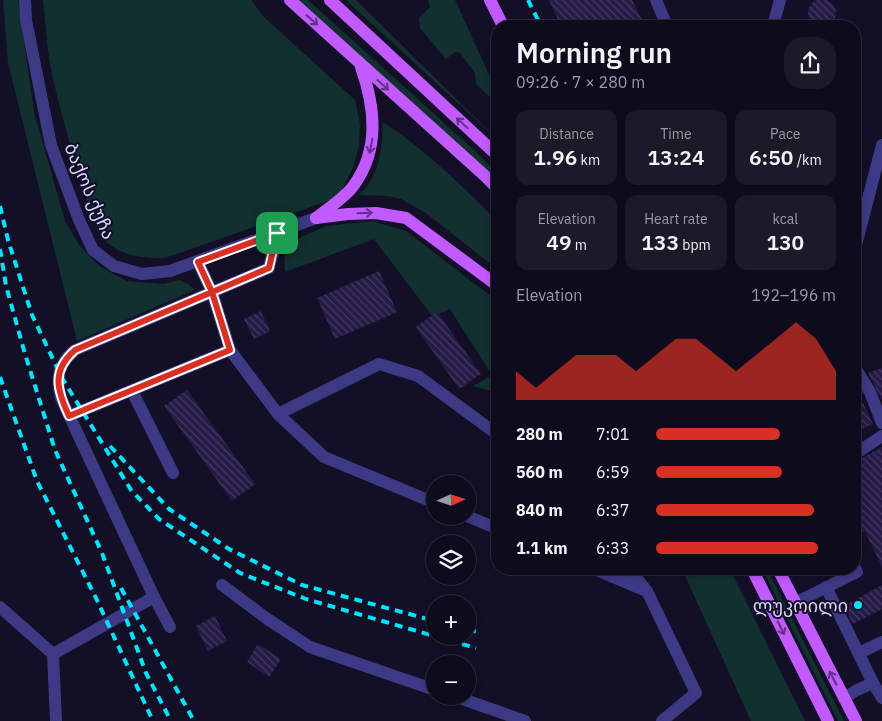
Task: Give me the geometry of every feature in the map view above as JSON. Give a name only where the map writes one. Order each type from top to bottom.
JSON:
[{"type":"main road","points":[[290,0],[491,182]]},
{"type":"main road","points":[[330,0],[491,150]]},
{"type":"main road","points":[[490,0],[500,20]]},
{"type":"main road","points":[[316,218],[353,187],[368,160],[373,137],[373,120],[369,90],[360,65]]},
{"type":"main road","points":[[316,218],[376,213],[406,218],[491,281]]},
{"type":"main road","points":[[755,575],[828,721]]},
{"type":"main road","points":[[781,575],[856,721]]},
{"type":"street","name":"ბაქოს ქუჩა","points":[[25,0],[26,20],[51,144],[93,250],[114,266],[142,274],[170,270],[198,262],[316,218]]},
{"type":"street","points":[[656,0],[664,20]]},
{"type":"street","points":[[775,20],[780,0]]},
{"type":"street","points":[[861,226],[882,145]]},
{"type":"street","points":[[170,627],[154,597],[61,398],[58,386],[64,359],[75,350],[269,268],[277,233]]},
{"type":"street","points":[[198,262],[212,292],[230,350],[278,414],[324,457],[426,499]]},
{"type":"street","points":[[69,416],[230,350]]},
{"type":"street","points":[[278,414],[380,364],[418,376],[491,430]]},
{"type":"street","points":[[861,377],[870,392],[882,422]]},
{"type":"street","points":[[132,390],[173,473]]},
{"type":"street","points":[[861,450],[882,436]]},
{"type":"street","points":[[476,520],[491,526]]},
{"type":"street","points":[[608,575],[647,591]]},
{"type":"street","points":[[634,575],[647,591],[696,693],[662,721]]},
{"type":"street","points":[[795,603],[850,575]]},
{"type":"street","points":[[222,585],[266,618],[310,646],[426,687]]},
{"type":"street","points":[[826,587],[882,698]]},
{"type":"street","points":[[53,654],[154,597]]},
{"type":"street","points":[[0,607],[53,654],[56,721]]},
{"type":"street","points":[[859,653],[882,642]]},
{"type":"street","points":[[844,698],[873,683]]},
{"type":"street","points":[[476,704],[525,721]]},
{"type":"green space","points":[[3,0],[18,0],[34,112],[65,221],[79,245],[99,266],[127,281],[164,284],[179,280],[195,290],[77,341],[8,62]]},
{"type":"green space","points":[[43,0],[251,0],[264,17],[355,100],[360,124],[359,146],[353,168],[341,191],[328,201],[165,258],[134,256],[112,246],[105,241],[99,232],[92,215],[68,138],[51,69]]},
{"type":"green space","points":[[299,0],[308,0],[473,149],[491,167],[491,176]]},
{"type":"green space","points":[[346,0],[356,0],[491,133]]},
{"type":"green space","points":[[428,0],[455,0],[491,79],[491,98],[476,84],[475,73],[460,53],[455,52],[446,59],[420,28],[419,18],[430,7]]},
{"type":"green space","points":[[383,122],[428,156],[491,215],[491,264],[426,213],[401,199],[387,196],[358,195],[371,180],[378,162]]},
{"type":"green space","points":[[372,221],[406,231],[491,296],[491,373],[450,309],[433,317],[374,239],[285,272],[284,245],[326,226]]},
{"type":"green space","points":[[491,376],[491,391],[473,386]]},
{"type":"green space","points":[[685,575],[733,575],[805,721],[751,721]]},
{"type":"green space","points":[[765,575],[770,575],[844,721],[838,721]]},
{"type":"building","points":[[549,0],[632,0],[642,20],[558,20]]},
{"type":"building","points":[[817,0],[827,0],[835,8],[834,20],[810,20],[809,18],[809,8]]},
{"type":"building","points":[[379,271],[397,312],[335,339],[317,298]]},
{"type":"building","points":[[261,311],[270,331],[254,339],[244,319]]},
{"type":"building","points":[[437,312],[481,374],[459,389],[416,327]]},
{"type":"building","points":[[882,368],[882,400],[868,373]]},
{"type":"building","points":[[187,390],[255,484],[232,501],[164,406]]},
{"type":"building","points":[[861,399],[873,424],[861,429]]},
{"type":"building","points":[[882,447],[882,567],[865,531],[861,533],[861,459]]},
{"type":"building","points":[[882,585],[882,609],[853,624],[844,606]]},
{"type":"building","points":[[215,616],[227,641],[208,651],[196,626]]},
{"type":"building","points":[[258,644],[281,659],[269,677],[247,662]]},
{"type":"railway","points":[[528,0],[538,20]]},
{"type":"railway","points":[[0,206],[8,240],[32,315],[62,378],[131,490],[159,519],[240,573],[306,599],[476,648]]},
{"type":"railway","points":[[0,249],[6,286],[55,450],[102,553],[146,673],[171,721]]},
{"type":"railway","points":[[0,377],[37,481],[96,598],[153,721]]},
{"type":"railway","points":[[110,446],[169,509],[229,549],[302,585],[426,619]]},
{"type":"railway","points":[[121,588],[194,721]]},
{"type":"place","name":"ლუკოილი","points":[[858,605]]},
{"type":"route","points":[[277,233],[198,262],[212,292],[230,350],[69,416],[58,386],[64,359],[75,350],[212,292],[269,268],[277,233]]}]
